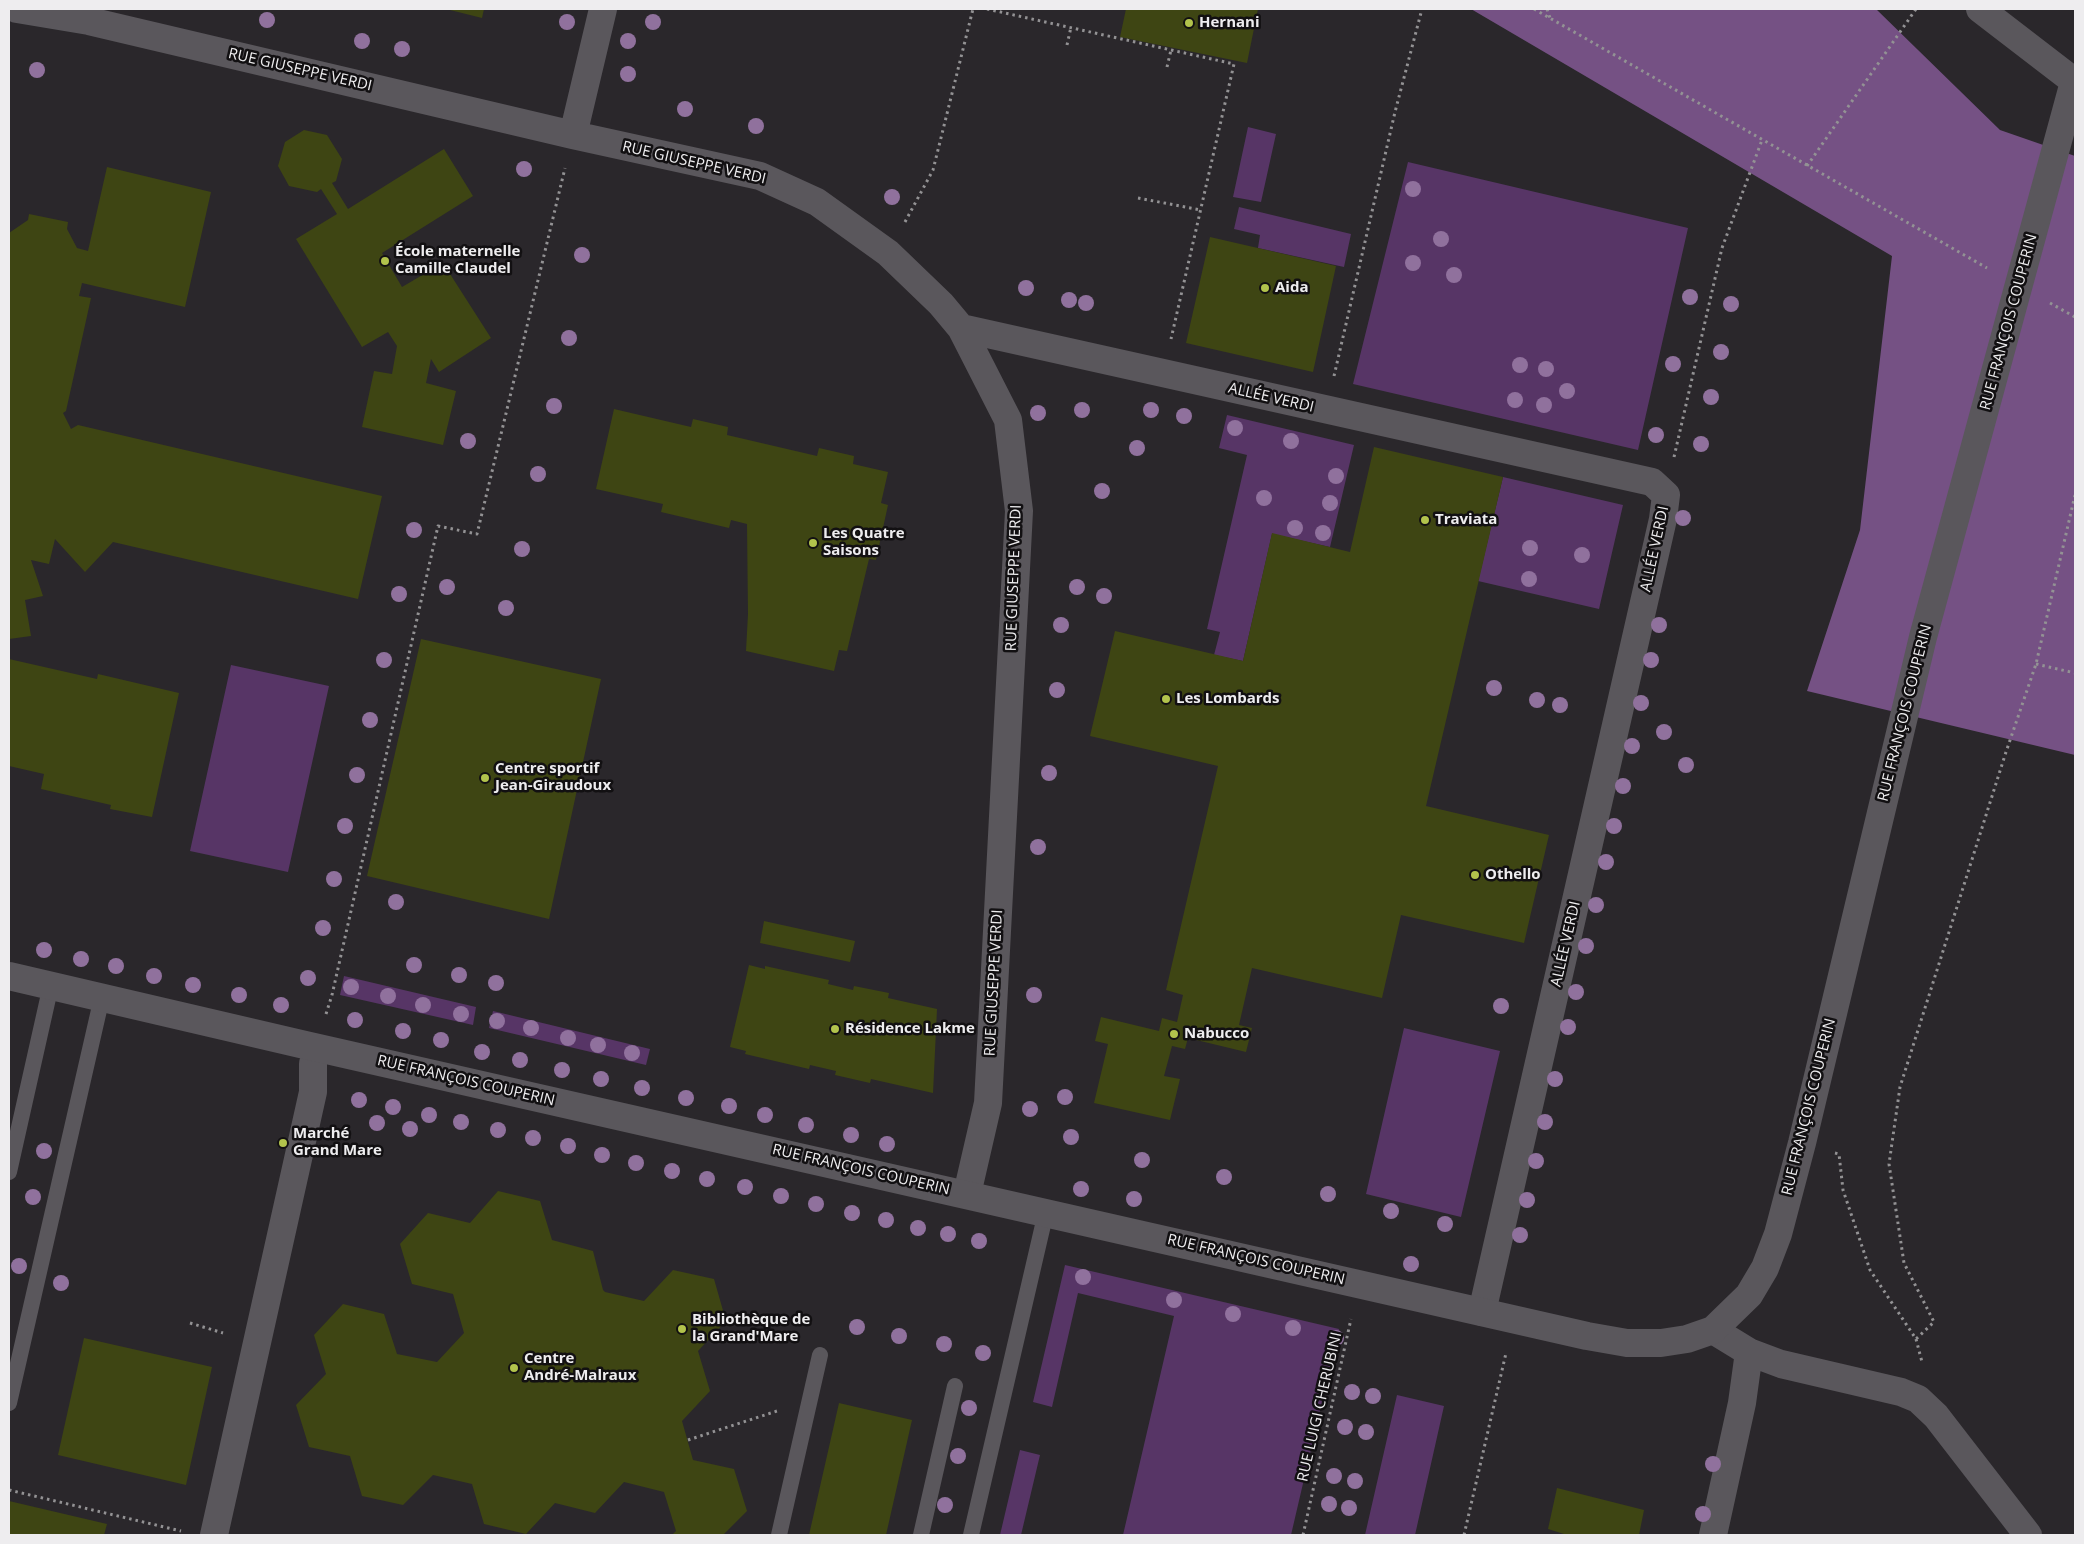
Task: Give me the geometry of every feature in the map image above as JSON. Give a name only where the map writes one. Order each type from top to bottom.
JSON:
[{"type":"street","name":"RUE GIUSEPPE VERDI","points":[[17,9],[117,27],[573,135],[760,176],[817,202],[888,253],[941,304],[961,328],[1008,420],[1019,511],[988,1103],[967,1194]]},
{"type":"street","points":[[573,135],[603,9]]},
{"type":"street","points":[[1980,9],[2074,82]]},
{"type":"street","name":"RUE FRANÇOIS COUPERIN","points":[[9,976],[1482,1312],[1627,1343],[1679,1341],[1713,1330],[1749,1295],[1765,1268],[1778,1234],[1802,1142],[1923,637],[2074,82]]},
{"type":"street","name":"ALLÉE VERDI","points":[[961,328],[1644,480],[1652,482],[1666,495],[1663,519],[1482,1312]]},
{"type":"street","points":[[202,1534],[313,1092],[313,1064]]},
{"type":"street","points":[[1713,1330],[1749,1352],[1781,1364],[1901,1392],[1918,1400],[1936,1416],[2028,1535]]},
{"type":"street","points":[[1713,1535],[1742,1403],[1749,1352]]},
{"type":"lane","points":[[9,1172],[50,985]]},
{"type":"lane","points":[[9,1403],[102,997]]},
{"type":"lane","points":[[971,1535],[1046,1212]]},
{"type":"lane","points":[[779,1535],[820,1355]]},
{"type":"lane","points":[[921,1535],[955,1386]]},
{"type":"path","points":[[888,253],[933,170],[973,9]]},
{"type":"path","points":[[987,9],[1234,64],[1163,374]]},
{"type":"path","points":[[1326,410],[1395,112],[1422,9]]},
{"type":"path","points":[[1534,9],[1990,270]]},
{"type":"path","points":[[1548,9],[1551,18]]},
{"type":"path","points":[[1807,166],[1916,9]]},
{"type":"path","points":[[1067,45],[1071,27]]},
{"type":"path","points":[[1168,68],[1171,50]]},
{"type":"path","points":[[324,1021],[332,995],[438,526],[477,534],[573,135]]},
{"type":"path","points":[[1659,488],[1675,454],[1722,248],[1762,140]]},
{"type":"path","points":[[1138,198],[1201,210]]},
{"type":"path","points":[[2041,298],[2075,317]]},
{"type":"path","points":[[1802,1142],[1839,1154],[1843,1190],[1870,1270],[1916,1339],[1934,1322],[1904,1263],[1889,1164],[1900,1087],[2006,752],[2036,664],[2075,495]]},
{"type":"path","points":[[2036,664],[2075,673]]},
{"type":"path","name":"RUE LUIGI CHERUBINI","points":[[1303,1535],[1359,1283]]},
{"type":"path","points":[[1464,1535],[1514,1318]]},
{"type":"path","points":[[688,1440],[810,1400]]},
{"type":"path","points":[[9,1490],[202,1534]]},
{"type":"shaded area","points":[[1471,9],[1876,9],[2000,130],[2075,156],[2075,755],[1807,691],[1860,530],[1892,256]]},
{"type":"shaded area","points":[[1248,127],[1276,134],[1261,202],[1233,197]]},
{"type":"shaded area","points":[[1408,162],[1688,228],[1638,450],[1353,384]]},
{"type":"shaded area","points":[[1239,207],[1351,234],[1344,267],[1258,248],[1260,235],[1234,229]]},
{"type":"shaded area","points":[[1227,415],[1354,445],[1330,547],[1272,534],[1243,661],[1214,655],[1220,632],[1207,629],[1247,455],[1219,448]]},
{"type":"shaded area","points":[[1503,477],[1623,505],[1599,609],[1478,581]]},
{"type":"shaded area","points":[[231,665],[329,686],[288,872],[190,851]]},
{"type":"shaded area","points":[[344,976],[476,1007],[473,1025],[340,995]]},
{"type":"shaded area","points":[[493,1011],[650,1049],[646,1065],[489,1028]]},
{"type":"shaded area","points":[[1404,1028],[1500,1051],[1461,1217],[1366,1194]]},
{"type":"shaded area","points":[[1065,1265],[1339,1329],[1291,1535],[1123,1535],[1174,1316],[1078,1293],[1052,1407],[1033,1402]]},
{"type":"shaded area","points":[[1397,1395],[1444,1406],[1415,1535],[1365,1535]]},
{"type":"shaded area","points":[[1020,1450],[1040,1455],[1021,1535],[1000,1535]]},
{"type":"building","points":[[446,9],[484,9],[482,18]]},
{"type":"building","name":"Hernani","points":[[1126,9],[1258,9],[1247,63],[1120,37]]},
{"type":"building","points":[[304,130],[327,135],[342,159],[336,181],[332,183],[348,209],[444,149],[473,196],[382,253],[402,287],[443,263],[491,338],[439,372],[431,359],[426,383],[456,391],[443,445],[362,427],[374,371],[392,374],[397,346],[388,332],[362,347],[296,239],[337,214],[321,189],[317,192],[289,186],[278,166],[285,142]]},
{"type":"building","points":[[107,167],[211,192],[185,307],[82,283],[79,296],[91,298],[66,411],[63,413],[71,429],[78,425],[382,496],[358,599],[113,542],[85,572],[55,539],[49,564],[31,560],[43,596],[25,600],[31,636],[9,639],[9,233],[28,220],[29,214],[68,222],[67,229],[77,248],[88,251]]},
{"type":"building","name":"Aida","points":[[1210,237],[1336,266],[1313,372],[1186,343]]},
{"type":"building","name":"Les Quatre Saisons","points":[[614,409],[691,427],[693,419],[728,427],[727,435],[817,456],[819,448],[854,456],[853,464],[888,472],[881,503],[888,505],[876,560],[869,559],[847,651],[839,650],[834,671],[746,651],[748,614],[747,524],[731,520],[729,528],[661,512],[663,504],[596,489]]},
{"type":"building","points":[[1374,447],[1503,477],[1426,806],[1549,835],[1524,943],[1401,915],[1382,998],[1252,968],[1239,1025],[1252,1028],[1246,1052],[1188,1038],[1185,1049],[1172,1046],[1164,1076],[1180,1079],[1170,1120],[1094,1103],[1108,1044],[1095,1041],[1101,1017],[1159,1031],[1162,1018],[1177,1022],[1183,995],[1166,990],[1218,766],[1090,736],[1115,631],[1243,661],[1272,533],[1350,552]]},
{"type":"building","name":"Centre sportif Jean-Giraudoux","points":[[421,639],[601,679],[549,919],[367,876]]},
{"type":"building","points":[[9,659],[97,679],[98,674],[179,693],[152,817],[110,809],[111,805],[41,789],[44,774],[9,766]]},
{"type":"building","points":[[764,921],[855,941],[850,962],[760,943]]},
{"type":"building","name":"Résidence Lakme","points":[[749,965],[765,969],[765,966],[829,980],[828,984],[853,990],[854,986],[889,993],[888,998],[937,1009],[933,1093],[871,1079],[870,1083],[835,1075],[836,1071],[810,1065],[809,1069],[745,1054],[746,1051],[730,1047]]},
{"type":"building","name":"Centre André-Malraux","points":[[498,1191],[540,1201],[552,1240],[593,1251],[605,1292],[644,1301],[673,1270],[714,1279],[726,1321],[698,1351],[710,1391],[682,1421],[693,1460],[734,1469],[747,1511],[723,1535],[672,1535],[676,1531],[664,1492],[624,1482],[595,1513],[555,1503],[526,1534],[484,1524],[472,1484],[433,1475],[403,1505],[362,1496],[350,1456],[309,1447],[296,1405],[326,1374],[314,1335],[343,1304],[384,1314],[397,1354],[437,1362],[464,1333],[453,1294],[412,1284],[400,1244],[428,1213],[470,1223]]},
{"type":"building","points":[[84,1338],[212,1367],[186,1485],[58,1455]]},
{"type":"building","points":[[839,1403],[912,1420],[886,1535],[809,1535]]},
{"type":"building","points":[[1557,1488],[1644,1510],[1639,1535],[1563,1535],[1548,1529]]},
{"type":"building","points":[[9,1501],[107,1524],[104,1535],[9,1535]]},
{"type":"place","name":"Hernani","points":[[1189,23]]},
{"type":"place","name":"École maternelle Camille Claudel","points":[[385,261]]},
{"type":"place","name":"Aida","points":[[1265,288]]},
{"type":"place","name":"Traviata","points":[[1425,520]]},
{"type":"place","name":"Les Quatre Saisons","points":[[813,543]]},
{"type":"place","name":"Les Lombards","points":[[1166,699]]},
{"type":"place","name":"Centre sportif Jean-Giraudoux","points":[[485,778]]},
{"type":"place","name":"Othello","points":[[1475,875]]},
{"type":"place","name":"Résidence Lakme","points":[[835,1029]]},
{"type":"place","name":"Nabucco","points":[[1174,1034]]},
{"type":"place","name":"Marché Grand Mare","points":[[283,1143]]},
{"type":"place","name":"Bibliothèque de la Grand'Mare","points":[[682,1329]]},
{"type":"place","name":"Centre André-Malraux","points":[[514,1368]]}]
